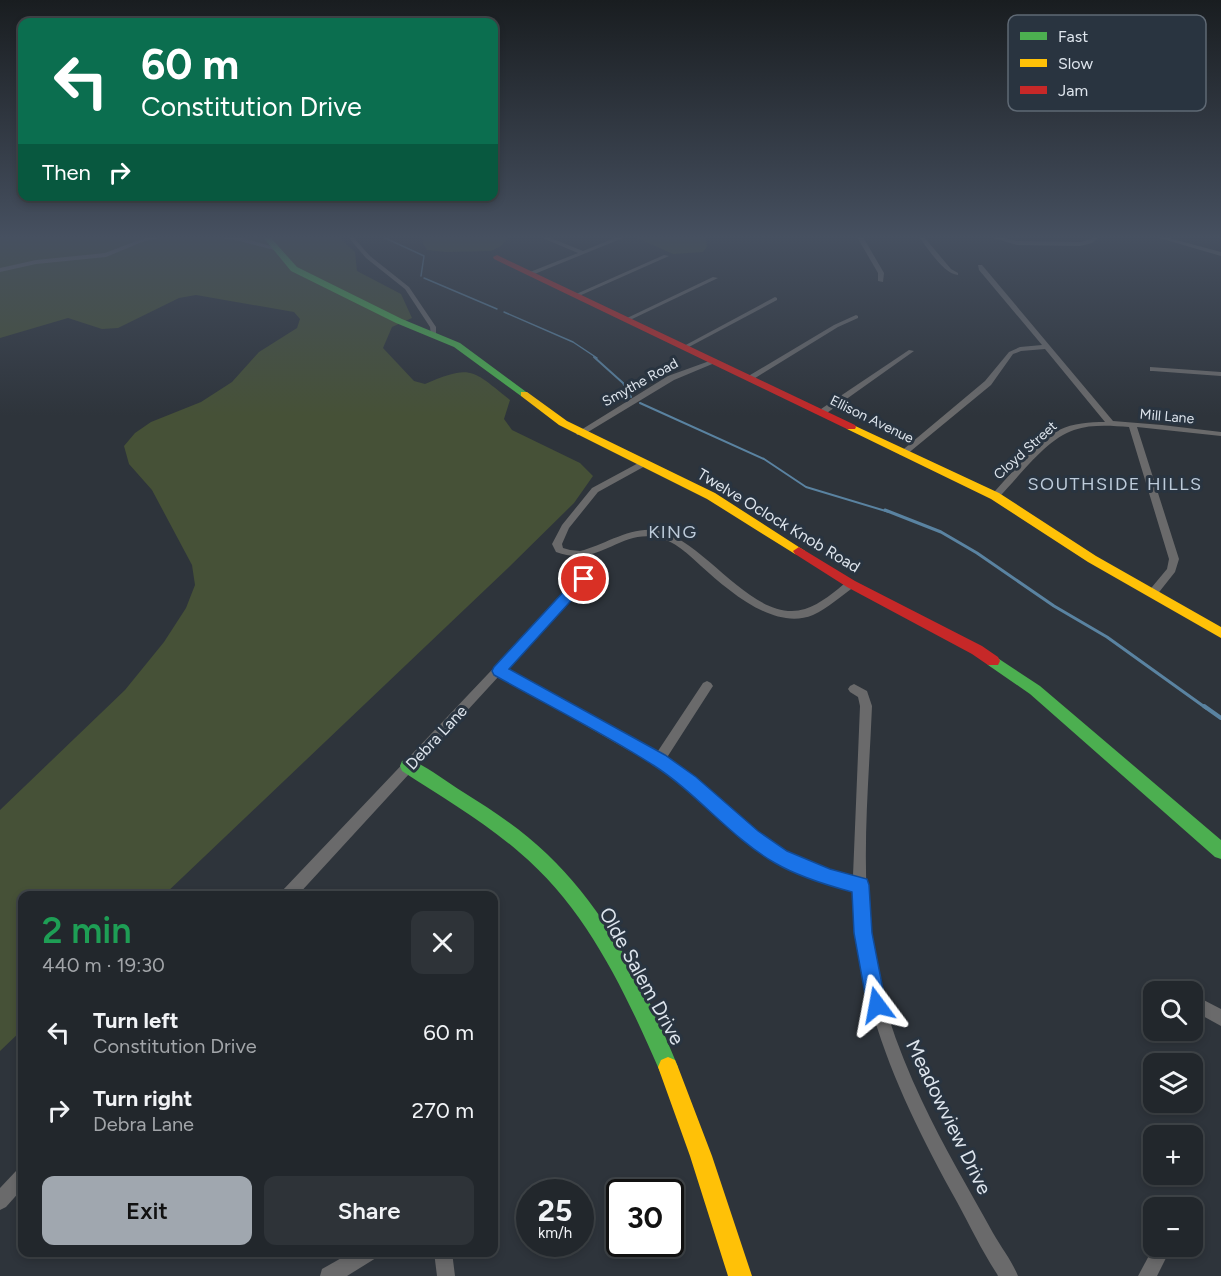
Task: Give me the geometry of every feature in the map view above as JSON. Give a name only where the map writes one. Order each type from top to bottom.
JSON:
[{"type":"street","name":"Twelve Oclock Knob Road","points":[[350,297],[399,321],[457,345],[546,412],[580,433],[726,504],[851,584],[950,634],[1035,690],[1221,851]]},
{"type":"street","points":[[413,297],[433,327],[434,335]]},
{"type":"street","name":"Ellison Avenue","points":[[578,297],[995,496],[1092,560],[1221,633]]},
{"type":"street","points":[[628,319],[676,297]]},
{"type":"street","points":[[1005,297],[1112,425]]},
{"type":"street","points":[[685,347],[775,299]]},
{"type":"street","points":[[749,378],[836,326],[856,317]]},
{"type":"street","points":[[903,453],[988,383],[1011,353],[1020,349],[1048,347]]},
{"type":"street","points":[[821,413],[911,351]]},
{"type":"street","name":"Smythe Road","points":[[580,433],[671,378],[715,361]]},
{"type":"street","points":[[1153,369],[1221,374]]},
{"type":"street","name":"Cloyd Street","points":[[995,496],[1060,433],[1081,425],[1112,425]]},
{"type":"street","name":"Mill Lane","points":[[1112,425],[1221,434]]},
{"type":"street","points":[[1133,426],[1174,559],[1172,570],[1152,593]]},
{"type":"street","points":[[644,463],[595,490],[565,527],[557,544],[559,550],[568,554],[582,554],[629,535],[658,534],[677,541],[744,595],[772,609],[786,613],[810,611],[851,584]]},
{"type":"street","name":"Debra Lane","points":[[292,891],[584,579]]},
{"type":"street","points":[[499,671],[659,760],[690,782],[769,850],[805,869],[860,885]]},
{"type":"street","points":[[659,760],[707,686]]},
{"type":"street","name":"Meadowview Drive","points":[[854,688],[863,694],[866,706],[860,885],[868,968],[889,1044],[931,1137],[1009,1276]]},
{"type":"street","name":"Olde Salem Drive","points":[[408,766],[505,831],[541,860],[578,902],[604,940],[646,1015],[675,1079],[696,1134],[740,1276]]},
{"type":"street","points":[[1203,1007],[1221,1018]]},
{"type":"street","points":[[0,1202],[18,1182]]},
{"type":"street","points":[[329,1276],[361,1257]]},
{"type":"street","points":[[444,1257],[447,1276]]},
{"type":"street","points":[[1147,1276],[1157,1257]]},
{"type":"green space","points":[[0,297],[187,297],[179,298],[118,328],[102,329],[68,318],[0,338]]},
{"type":"green space","points":[[205,297],[402,297],[412,318],[392,327],[383,348],[414,381],[425,384],[463,372],[479,376],[510,400],[504,419],[512,430],[580,463],[593,476],[574,503],[508,568],[168,891],[18,891],[18,1034],[0,1051],[0,810],[125,690],[164,642],[186,608],[195,585],[192,565],[152,490],[129,464],[124,446],[135,433],[151,422],[201,402],[232,382],[259,352],[297,328],[300,319],[294,312]]},
{"type":"waterway","points":[[468,297],[497,309]]},
{"type":"waterway","points":[[504,312],[573,342],[597,358]]},
{"type":"waterway","points":[[594,357],[623,383],[631,397]]},
{"type":"waterway","points":[[640,403],[764,459],[806,487],[889,512]]},
{"type":"waterway","points":[[885,510],[941,532],[977,553],[1054,606],[1107,637],[1206,708]]},
{"type":"waterway","points":[[1204,706],[1221,718]]},
{"type":"traffic: fast","points":[[350,297],[399,321],[457,345],[524,394]]},
{"type":"traffic: fast","points":[[993,661],[1035,690],[1221,851]]},
{"type":"traffic: fast","points":[[408,766],[478,810],[511,834],[563,883],[582,907],[615,958],[668,1067]]},
{"type":"traffic: slow","points":[[524,394],[563,423],[711,496],[799,551]]},
{"type":"traffic: slow","points":[[851,427],[995,496],[1092,559],[1221,633]]},
{"type":"traffic: slow","points":[[668,1067],[701,1156],[740,1276]]},
{"type":"traffic: jam","points":[[579,297],[851,427]]},
{"type":"traffic: jam","points":[[799,551],[851,584],[977,650],[993,661]]},
{"type":"district","name":"SOUTHSIDE HILLS","points":[[1115,484]]},
{"type":"district","name":"KING","points":[[673,532]]},
{"type":"route","points":[[584,579],[499,671],[679,773],[769,850],[805,869],[860,885],[863,933],[877,1005]]}]
